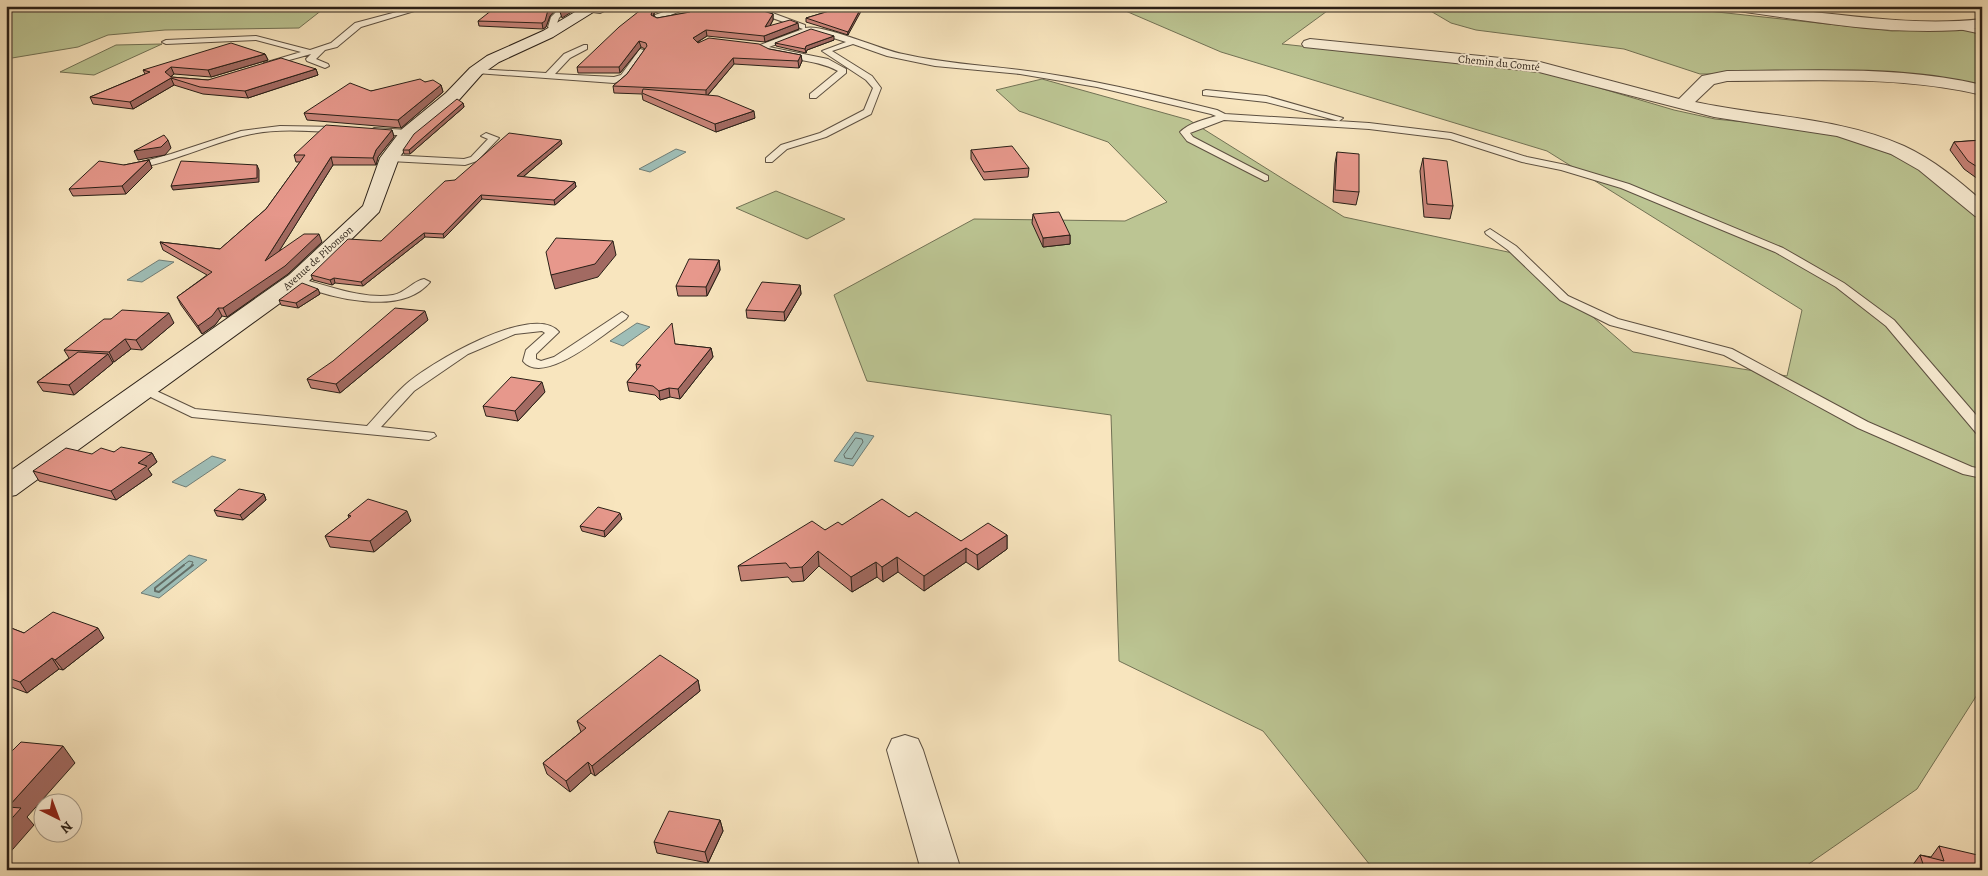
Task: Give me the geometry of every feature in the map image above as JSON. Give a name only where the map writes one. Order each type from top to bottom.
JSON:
[{"type":"street","points":[[1731,6],[1860,23],[1957,26],[1982,23]]},
{"type":"street","name":"Avenue de Pibonson","points":[[6,488],[145,391],[297,280],[372,208],[390,158],[408,133],[452,96],[476,71],[513,48],[556,30],[592,9]]},
{"type":"street","name":"Chemin du Comté","points":[[1310,44],[1540,67],[1707,111],[1830,129],[1883,145],[1926,166],[1982,212]]},
{"type":"street","points":[[1684,105],[1708,80],[1728,76],[1913,77],[1945,81],[1982,90]]},
{"type":"street","points":[[904,750],[941,870]]},
{"type":"lane","points":[[256,68],[339,42],[358,25],[428,6]]},
{"type":"lane","points":[[556,30],[552,27],[555,17],[566,6]]},
{"type":"lane","points":[[592,9],[600,11],[611,6]]},
{"type":"lane","points":[[796,6],[763,10],[786,21],[890,54],[935,64],[1020,72],[1097,84],[1214,112],[1223,117]]},
{"type":"lane","points":[[1957,26],[1982,32]]},
{"type":"lane","points":[[813,30],[760,46],[770,52],[825,62],[843,71],[813,96]]},
{"type":"lane","points":[[166,42],[256,38],[311,52]]},
{"type":"lane","points":[[769,160],[784,147],[823,134],[868,112],[877,88],[870,78],[826,51],[852,42]]},
{"type":"lane","points":[[548,76],[568,56],[584,47]]},
{"type":"lane","points":[[322,48],[310,59],[325,66]]},
{"type":"lane","points":[[476,71],[614,80],[624,77],[643,51]]},
{"type":"lane","points":[[1206,94],[1266,99],[1368,126]]},
{"type":"lane","points":[[1265,178],[1190,139],[1185,132],[1192,127],[1223,117],[1368,126],[1451,136],[1525,160],[1563,167],[1625,186],[1779,250],[1840,285],[1890,323],[1982,431]]},
{"type":"lane","points":[[120,167],[162,160],[244,133],[259,130],[299,128],[408,133]]},
{"type":"lane","points":[[390,158],[465,162],[474,158],[494,138],[486,136]]},
{"type":"lane","points":[[1490,232],[1512,248],[1564,298],[1614,322],[1728,352],[1863,426],[1968,471],[1982,474]]},
{"type":"lane","points":[[297,280],[308,286],[374,297],[397,298],[424,282]]},
{"type":"lane","points":[[371,430],[409,388],[464,351],[513,331],[544,327],[553,332],[530,353],[529,361],[540,365],[558,360],[622,316]]},
{"type":"lane","points":[[145,391],[192,413],[428,436]]},
{"type":"green space","points":[[6,6],[327,6],[299,28],[165,30],[108,35],[78,47],[6,59]]},
{"type":"green space","points":[[1114,6],[1334,6],[1282,44],[1549,73],[1674,110],[1715,119],[1832,131],[1882,150],[1918,168],[1982,221],[1982,687],[1917,789],[1800,870],[1374,870],[1263,731],[1119,661],[1111,415],[867,381],[834,295],[974,219],[1125,221],[1167,202],[1108,142],[1019,111],[996,90],[1042,79],[1189,120],[1344,217],[1522,255],[1633,352],[1787,376],[1802,310],[1547,151],[1221,52]]},
{"type":"green space","points":[[1422,6],[1662,6],[1892,31],[1965,30],[1982,34],[1982,85],[1903,74],[1700,74],[1624,49],[1476,30],[1451,23]]},
{"type":"green space","points":[[162,44],[94,75],[60,72],[116,45]]},
{"type":"green space","points":[[776,191],[845,219],[807,239],[736,208]]},
{"type":"water","points":[[676,149],[686,152],[650,172],[639,169]]},
{"type":"water","points":[[159,260],[174,262],[142,282],[127,280]]},
{"type":"water","points":[[637,323],[650,327],[623,346],[610,341]]},
{"type":"water","points":[[855,432],[874,436],[853,466],[834,461]]},
{"type":"water","points":[[212,456],[226,460],[186,487],[172,482]]},
{"type":"water","points":[[189,555],[207,560],[159,598],[141,593]]},
{"type":"building","points":[[497,6],[552,6],[548,10],[545,21],[542,23],[478,21]]},
{"type":"building","points":[[652,6],[657,6],[653,7],[651,15],[657,18],[690,12],[693,8],[690,6],[759,6],[760,10],[773,14],[765,27],[790,20],[798,23],[764,36],[706,30],[693,38],[698,43],[709,38],[759,44],[769,49],[801,55],[798,61],[733,58],[706,90],[613,86],[627,74],[647,46],[646,43],[639,41],[619,67],[577,67],[619,27],[638,12]]},
{"type":"building","points":[[846,6],[862,6],[848,32],[806,18]]},
{"type":"building","points":[[811,29],[834,36],[806,46],[805,49],[775,43]]},
{"type":"building","points":[[231,43],[265,54],[208,70],[171,67],[165,72],[171,77],[208,80],[281,58],[316,69],[245,91],[200,87],[171,78],[130,102],[90,97],[150,72],[143,70]]},
{"type":"building","points":[[420,79],[425,82],[433,80],[441,85],[398,120],[304,113],[350,83],[371,91]]},
{"type":"building","points":[[643,89],[718,96],[754,111],[715,124],[642,93]]},
{"type":"building","points":[[457,99],[463,103],[409,150],[403,150],[414,134]]},
{"type":"building","points":[[326,125],[392,130],[376,150],[373,158],[331,157],[265,261],[304,234],[319,234],[285,266],[223,308],[218,308],[212,316],[198,326],[177,297],[212,272],[160,242],[220,249],[266,209],[305,155],[294,155]]},
{"type":"building","points":[[509,133],[561,140],[517,176],[575,182],[554,200],[481,195],[443,234],[424,233],[361,282],[334,278],[330,280],[311,275],[348,239],[381,241],[445,181],[455,180]]},
{"type":"building","points":[[164,135],[168,140],[161,147],[134,151]]},
{"type":"building","points":[[1982,140],[1982,170],[1968,161],[1954,142]]},
{"type":"building","points":[[1012,146],[1029,168],[984,172],[971,150]]},
{"type":"building","points":[[1337,152],[1359,154],[1359,192],[1335,190]]},
{"type":"building","points":[[1423,158],[1447,161],[1453,206],[1427,204]]},
{"type":"building","points":[[149,160],[122,186],[69,189],[99,161],[124,165]]},
{"type":"building","points":[[181,161],[257,165],[257,178],[171,186]]},
{"type":"building","points":[[1059,212],[1070,235],[1043,238],[1033,214]]},
{"type":"building","points":[[556,238],[613,241],[595,264],[551,275],[546,252]]},
{"type":"building","points":[[689,259],[719,260],[706,287],[676,286]]},
{"type":"building","points":[[762,282],[800,285],[784,312],[746,310]]},
{"type":"building","points":[[302,283],[318,289],[296,303],[279,300]]},
{"type":"building","points":[[395,308],[425,311],[336,384],[307,379],[333,361]]},
{"type":"building","points":[[122,310],[169,313],[136,340],[125,339],[109,352],[64,350],[104,319],[111,319]]},
{"type":"building","points":[[672,323],[675,344],[711,348],[678,389],[669,388],[659,391],[653,386],[627,382],[641,365],[636,364]]},
{"type":"building","points":[[78,352],[108,354],[69,385],[37,382]]},
{"type":"building","points":[[511,377],[542,382],[515,411],[483,406]]},
{"type":"building","points":[[121,447],[152,453],[138,463],[147,466],[111,491],[33,471],[66,448],[92,454],[101,448],[114,452]]},
{"type":"building","points":[[239,489],[264,494],[240,515],[214,510]]},
{"type":"building","points":[[368,499],[407,511],[370,541],[325,536],[351,516],[348,515]]},
{"type":"building","points":[[882,499],[909,517],[916,512],[961,541],[988,523],[1007,535],[977,555],[966,548],[924,576],[897,557],[882,567],[876,562],[851,577],[818,551],[802,567],[790,568],[786,563],[738,566],[812,521],[825,530],[838,522],[842,525]]},
{"type":"building","points":[[598,507],[620,513],[604,531],[580,526]]},
{"type":"building","points":[[53,612],[98,628],[55,660],[52,658],[20,682],[6,677],[6,626],[24,633]]},
{"type":"building","points":[[660,655],[698,680],[592,766],[588,762],[566,781],[543,763],[586,728],[577,721]]},
{"type":"building","points":[[21,742],[63,746],[8,807],[21,808],[6,825],[6,757]]},
{"type":"building","points":[[669,811],[720,820],[705,852],[654,842]]},
{"type":"building","points":[[1939,846],[1982,856],[1982,870],[1925,870],[1920,855],[1944,861]]},
{"type":"building","points":[[881,868],[880,870],[858,870],[858,869]]}]
